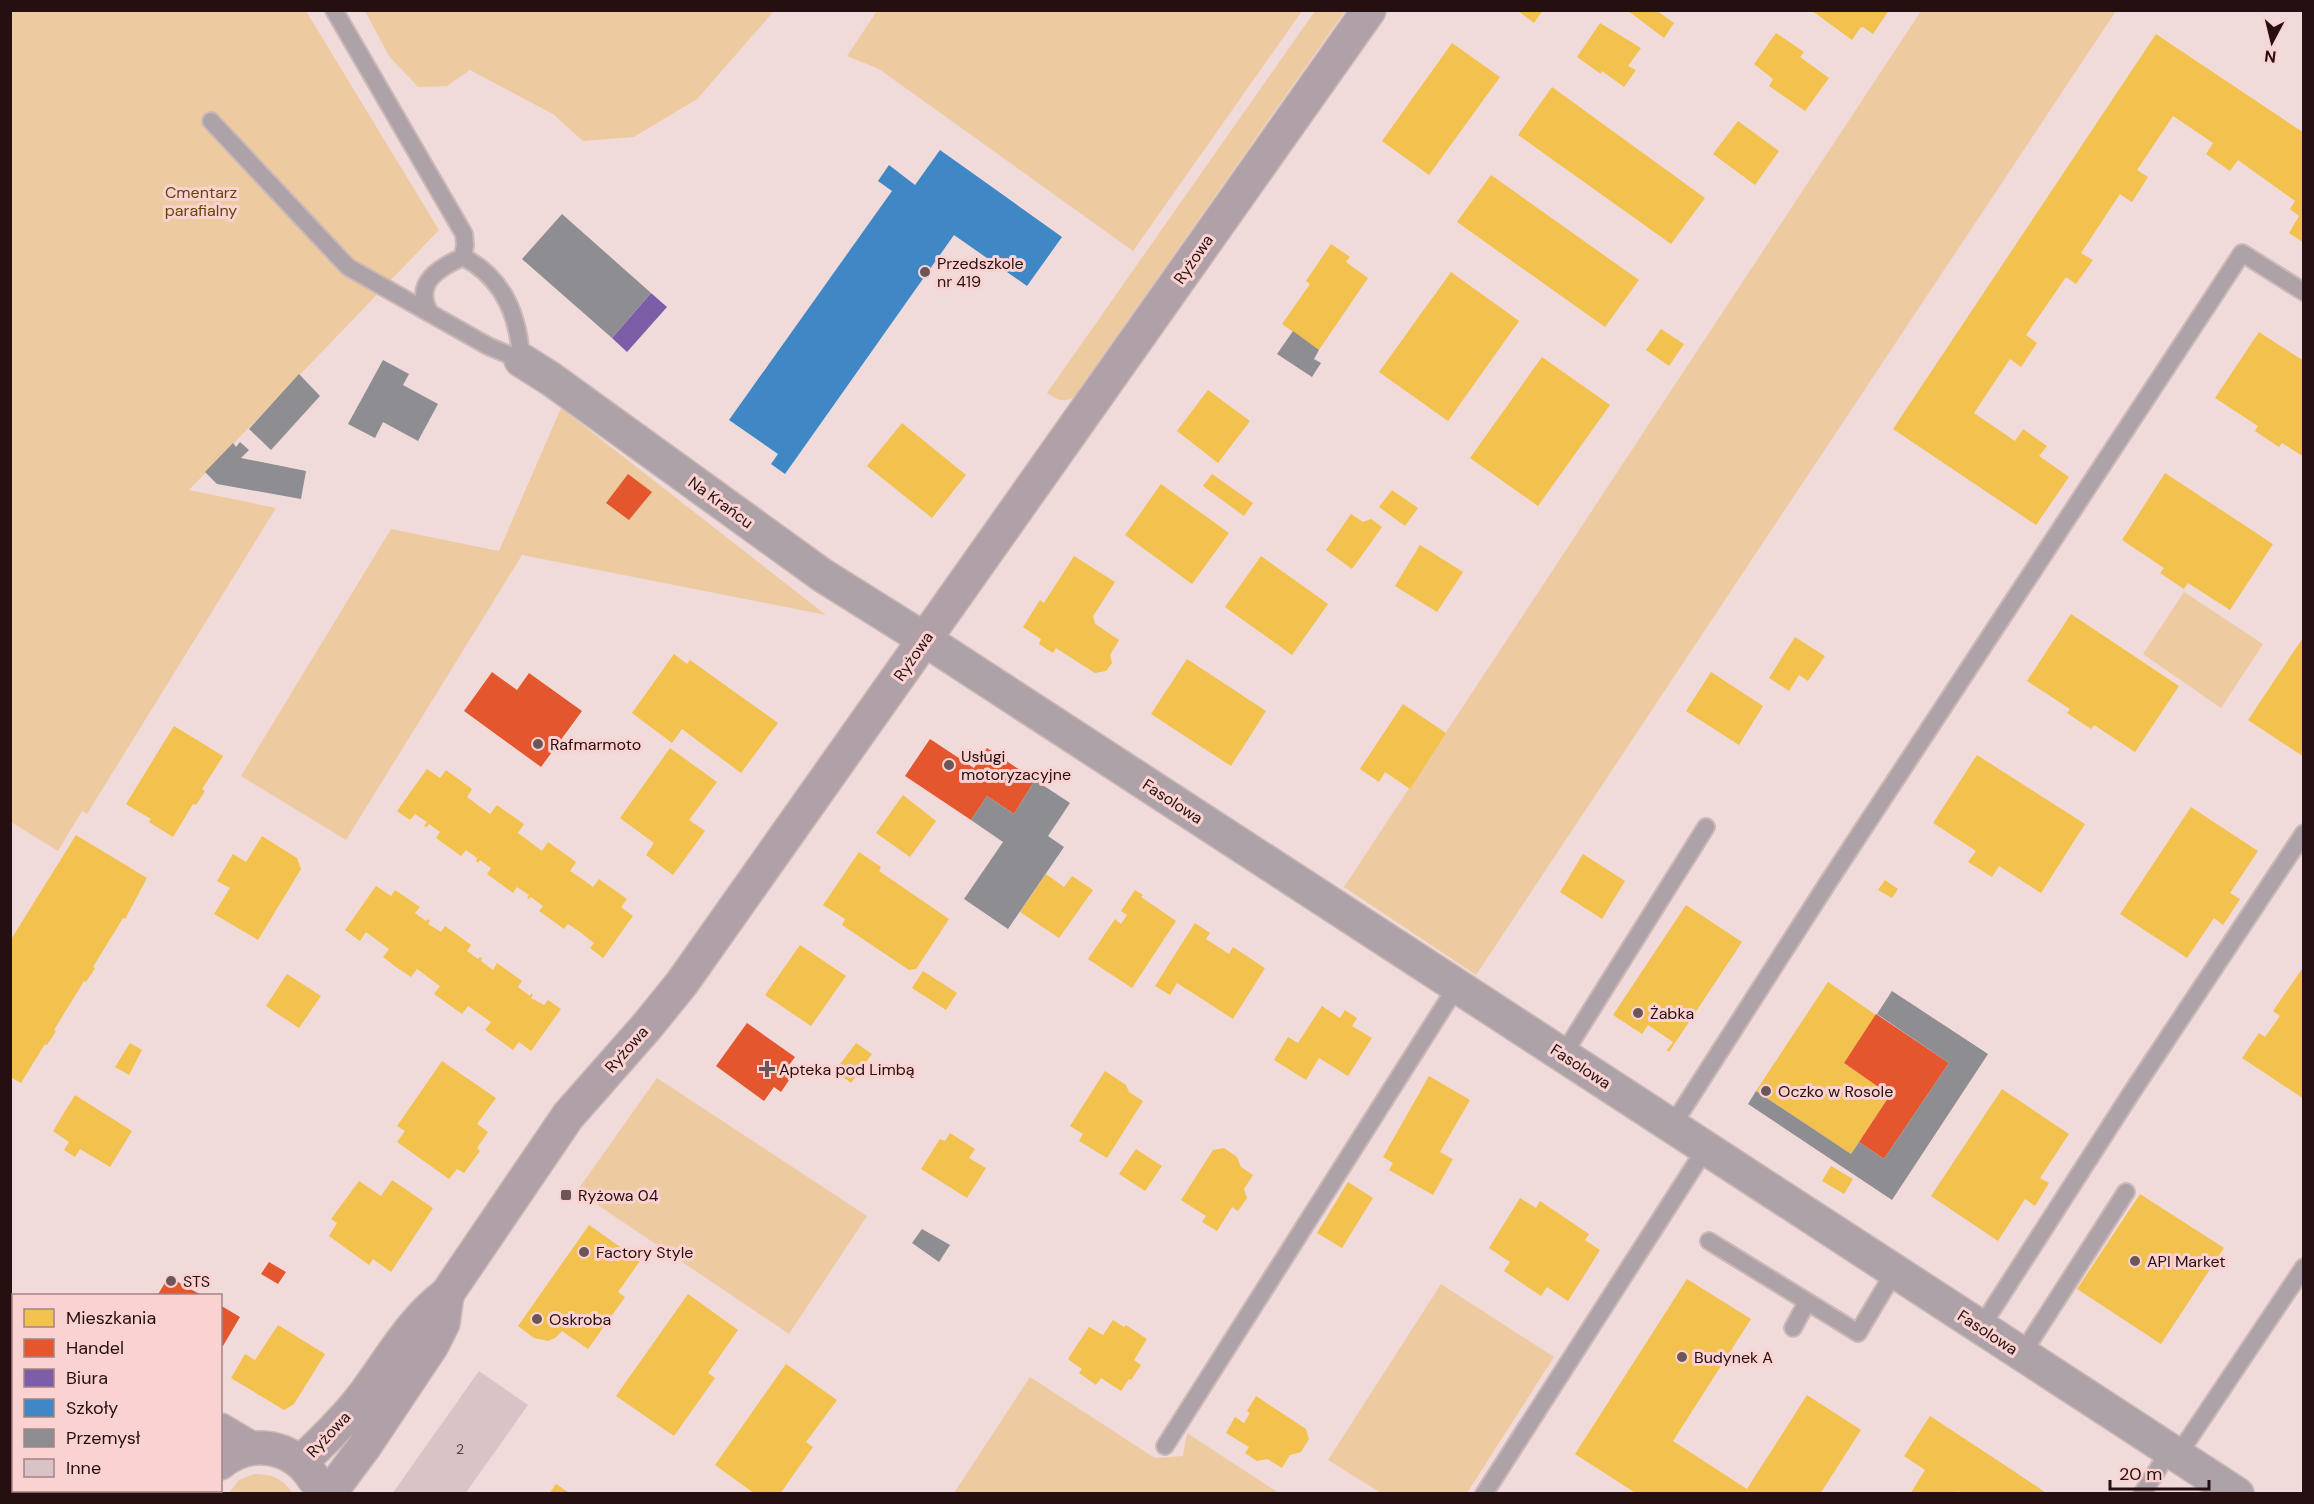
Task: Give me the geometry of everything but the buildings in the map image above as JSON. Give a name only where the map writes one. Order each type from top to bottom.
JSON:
[{"type":"street","name":"Ryżowa","points":[[301,1462],[337,1426],[365,1393],[426,1310],[447,1294],[568,1116],[682,983],[1369,10]]},
{"type":"street","name":"Na Krańcu","points":[[521,360],[551,379],[822,575],[924,639]]},
{"type":"street","name":"Fasolowa","points":[[924,639],[2237,1494]]},
{"type":"street","name":"Ryżowa","points":[[329,1494],[364,1447],[432,1345],[443,1323],[447,1294]]},
{"type":"street","points":[[222,1431],[250,1448]]},
{"type":"street","points":[[222,1462],[235,1453],[250,1448],[277,1449],[301,1462],[313,1477],[320,1494]]},
{"type":"lane","points":[[334,10],[464,234],[464,257]]},
{"type":"lane","name":"Na Krańcu","points":[[211,121],[348,267],[488,346],[521,360]]},
{"type":"lane","points":[[1672,1126],[1842,862],[2242,253],[2304,292]]},
{"type":"lane","points":[[430,313],[425,304],[424,294],[429,278],[443,266],[464,257]]},
{"type":"lane","points":[[464,257],[480,266],[507,300],[516,319],[521,360]]},
{"type":"lane","points":[[1563,1055],[1706,827]]},
{"type":"lane","points":[[1981,1327],[2304,833]]},
{"type":"lane","points":[[1165,1446],[1456,986]]},
{"type":"lane","points":[[1485,1494],[1706,1148]]},
{"type":"lane","points":[[2022,1354],[2126,1192]]},
{"type":"lane","points":[[1709,1241],[1858,1333],[1895,1271]]},
{"type":"lane","points":[[2142,1494],[2304,1267]]},
{"type":"lane","points":[[1793,1328],[1807,1302]]},
{"type":"green space","name":"Cmentarz parafialny","points":[[10,11],[306,11],[439,230],[189,490],[276,508],[87,814],[82,811],[58,851],[11,822]]},
{"type":"green space","points":[[365,11],[774,11],[697,99],[634,137],[583,141],[553,114],[470,70],[447,86],[418,87],[389,56]]},
{"type":"green space","points":[[877,11],[1302,11],[1133,251],[879,69],[847,56]]},
{"type":"green space","points":[[1315,11],[1345,11],[1073,398],[1059,400],[1047,393]]},
{"type":"green space","points":[[1921,11],[2116,11],[1476,975],[1344,887]]},
{"type":"green space","points":[[561,408],[826,615],[522,555],[346,840],[241,776],[391,529],[499,551]]},
{"type":"green space","points":[[2184,592],[2263,644],[2221,708],[2143,654]]},
{"type":"green space","points":[[657,1078],[867,1216],[789,1334],[577,1191]]},
{"type":"green space","points":[[1441,1284],[1554,1357],[1467,1493],[1381,1493],[1328,1460]]},
{"type":"green space","points":[[1030,1377],[1155,1458],[1183,1456],[1187,1433],[1279,1493],[954,1493]]},
{"type":"green space","points":[[254,1474],[276,1478],[292,1493],[229,1493],[239,1480]]},
{"type":"place","name":"Przedszkole nr 419","points":[[925,272]]},
{"type":"place","name":"Rafmarmoto","points":[[538,744]]},
{"type":"place","name":"Usługi motoryzacyjne","points":[[949,765]]},
{"type":"place","name":"Żabka","points":[[1638,1013]]},
{"type":"place","name":"Apteka pod Limbą","points":[[767,1069]]},
{"type":"place","name":"Oczko w Rosole","points":[[1766,1091]]},
{"type":"place","name":"Ryżowa 04","points":[[566,1195]]},
{"type":"place","name":"Factory Style","points":[[584,1252]]},
{"type":"place","name":"API Market","points":[[2135,1261]]},
{"type":"place","name":"STS","points":[[171,1281]]},
{"type":"place","name":"Oskroba","points":[[537,1319]]},
{"type":"place","name":"Budynek A","points":[[1682,1357]]}]
